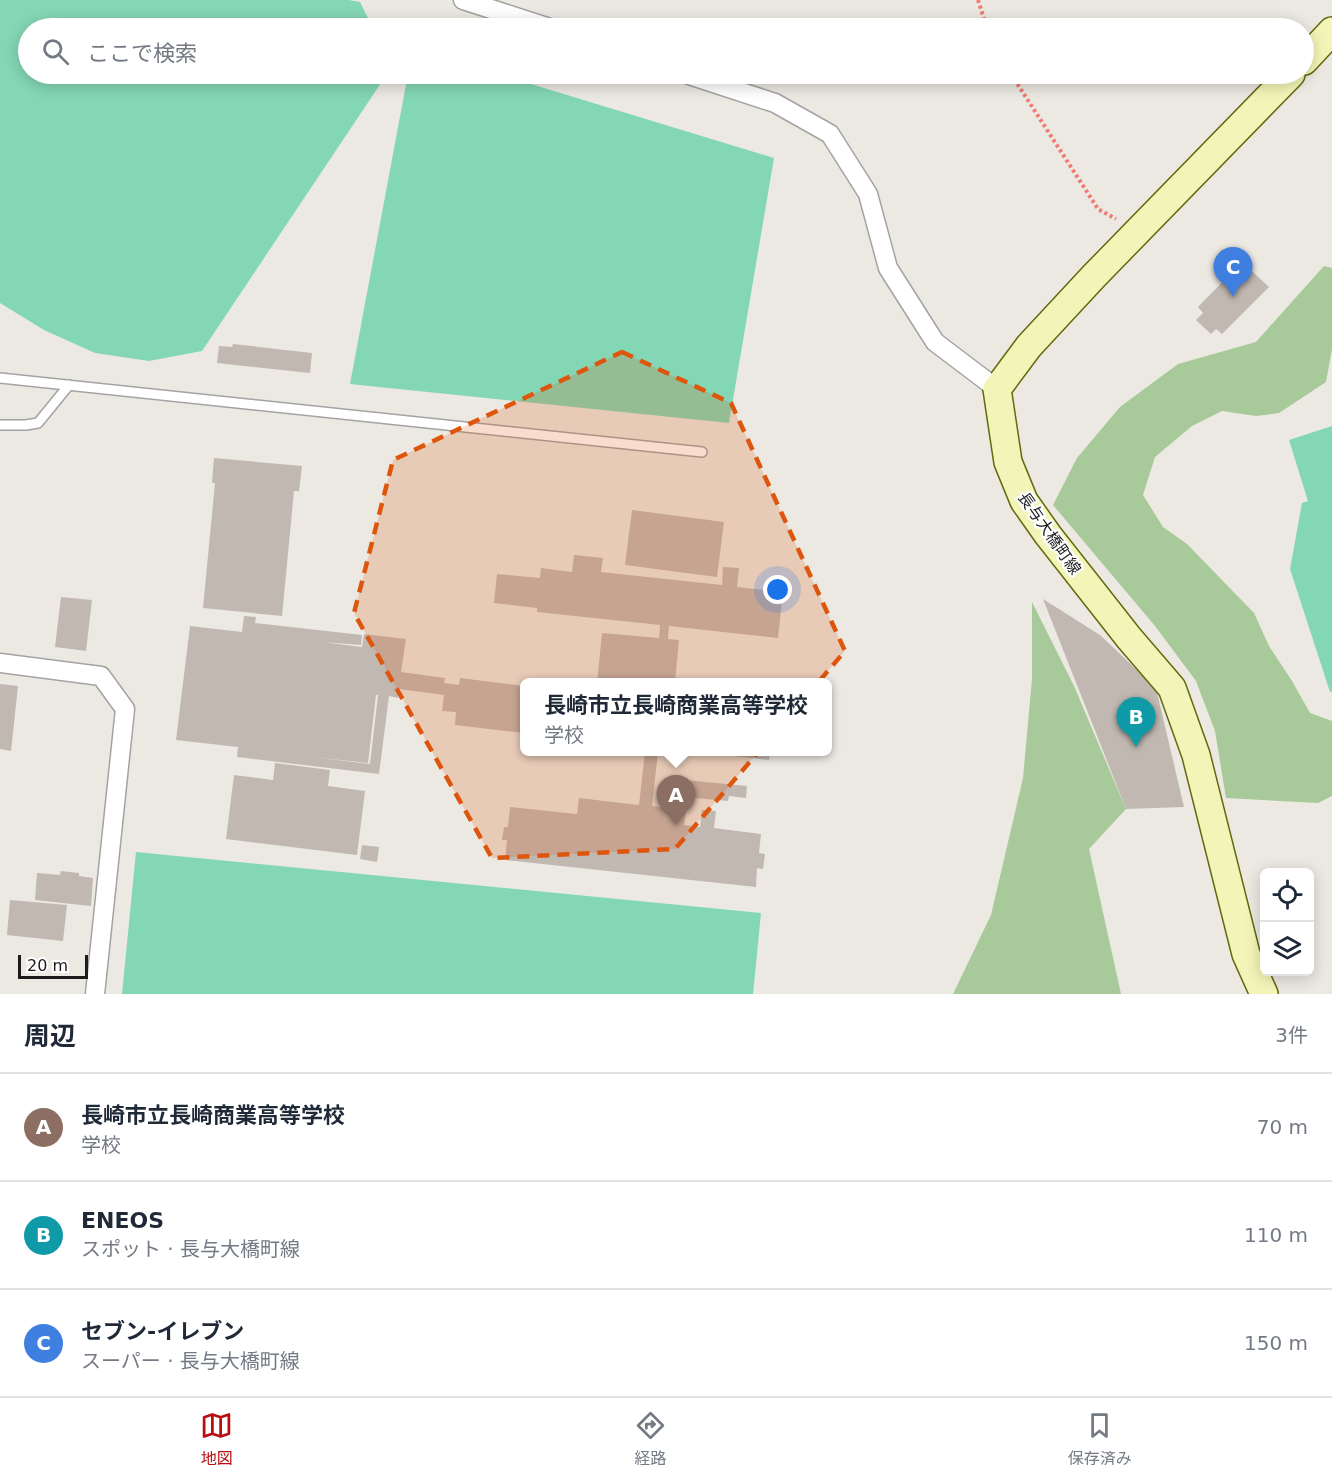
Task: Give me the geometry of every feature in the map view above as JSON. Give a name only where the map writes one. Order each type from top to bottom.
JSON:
[{"type":"main road","points":[[1314,50],[1332,31]]},
{"type":"main road","points":[[997,389],[1029,346],[1281,84]]},
{"type":"main road","name":"長与大橋町線","points":[[997,389],[1008,462],[1024,501],[1129,639],[1172,688],[1196,755],[1246,954],[1264,994]]},
{"type":"street","points":[[463,0],[519,18]]},
{"type":"street","points":[[717,84],[775,103],[830,134],[868,194],[888,268],[935,342],[997,389]]},
{"type":"street","points":[[0,663],[101,676],[124,709],[95,994]]},
{"type":"lane","points":[[0,378],[702,452]]},
{"type":"lane","points":[[0,425],[38,423],[69,385]]},
{"type":"path","points":[[978,0],[984,18]]},
{"type":"path","points":[[1017,84],[1098,209],[1138,231]]},
{"type":"highlighted area","points":[[622,352],[731,403],[845,651],[675,849],[492,858],[354,613],[393,460]]},
{"type":"green space","points":[[0,0],[349,0],[360,2],[368,18],[18,18],[18,84],[380,84],[202,351],[149,361],[95,353],[44,330],[0,303]]},
{"type":"green space","points":[[406,84],[531,84],[774,158],[729,423],[350,384]]},
{"type":"green space","points":[[1324,266],[1332,268],[1332,349],[1326,382],[1279,413],[1256,416],[1222,411],[1192,426],[1155,457],[1143,495],[1163,527],[1187,544],[1254,613],[1269,646],[1310,713],[1332,721],[1332,796],[1318,803],[1226,798],[1215,731],[1196,681],[1155,626],[1053,505],[1077,458],[1120,407],[1178,364],[1256,342]]},
{"type":"green space","points":[[1332,426],[1332,691],[1330,692],[1290,569],[1302,503],[1308,501],[1289,440]]},
{"type":"green space","points":[[1032,602],[1074,686],[1126,809],[1089,849],[1121,994],[953,994],[991,915],[1023,778],[1032,679]]},
{"type":"green space","points":[[136,852],[761,913],[753,994],[122,994]]},
{"type":"building","points":[[1242,262],[1269,287],[1222,334],[1216,329],[1211,334],[1196,320],[1203,313],[1198,307]]},
{"type":"building","points":[[233,344],[312,353],[310,373],[217,363],[219,346],[232,347]]},
{"type":"building","points":[[214,458],[302,466],[299,491],[294,491],[282,616],[203,608],[215,483],[212,483]]},
{"type":"building","points":[[632,510],[724,522],[717,577],[625,565]]},
{"type":"building","points":[[574,555],[603,558],[601,572],[722,585],[723,567],[739,568],[737,587],[783,592],[778,638],[669,626],[668,639],[679,640],[675,678],[597,678],[602,633],[659,638],[660,625],[537,612],[537,608],[494,603],[497,574],[540,578],[541,568],[572,572]]},
{"type":"building","points":[[61,597],[92,600],[86,651],[55,647]]},
{"type":"building","points":[[1043,599],[1100,635],[1156,688],[1184,807],[1126,809]]},
{"type":"building","points":[[244,616],[256,617],[255,623],[362,635],[361,645],[323,642],[362,647],[364,634],[406,639],[401,672],[445,678],[444,683],[459,685],[460,678],[520,686],[520,733],[455,725],[456,712],[442,711],[444,695],[399,689],[398,698],[389,696],[379,774],[237,757],[238,747],[176,740],[190,626],[242,632]],"holes":[[[376,695],[378,695],[370,764],[312,757],[368,763]]]},
{"type":"building","points":[[0,684],[18,686],[11,751],[0,749]]},
{"type":"building","points":[[645,756],[658,756],[652,806],[686,810],[684,825],[700,827],[702,810],[716,811],[714,828],[761,834],[759,853],[765,854],[763,869],[757,868],[756,887],[505,860],[507,840],[502,840],[504,827],[508,827],[510,807],[577,814],[579,798],[639,805]]},
{"type":"building","points":[[735,756],[770,756],[769,760]]},
{"type":"building","points":[[275,763],[330,770],[328,786],[365,791],[357,855],[226,839],[234,775],[273,780]]},
{"type":"building","points":[[685,780],[747,786],[746,798],[729,796],[728,801],[684,797]]},
{"type":"building","points":[[362,845],[379,847],[377,862],[360,859]]},
{"type":"building","points":[[61,871],[79,873],[79,876],[93,878],[91,906],[35,900],[37,873],[60,875]]},
{"type":"building","points":[[10,900],[67,905],[63,941],[7,935]]},
{"type":"place","name":"セブン-イレブン","points":[[1233,297]]},
{"type":"place","name":"ENEOS","points":[[1136,747]]},
{"type":"place","name":"長崎市立長崎商業高等学校","points":[[676,825]]}]
